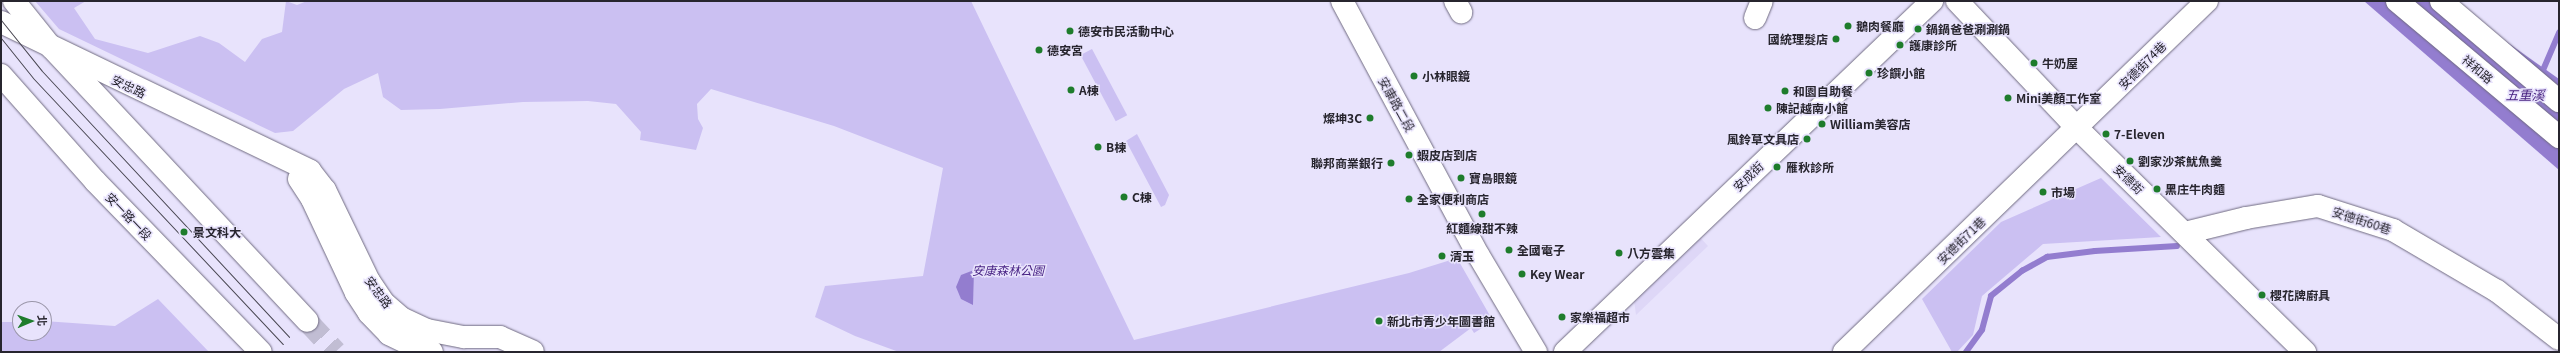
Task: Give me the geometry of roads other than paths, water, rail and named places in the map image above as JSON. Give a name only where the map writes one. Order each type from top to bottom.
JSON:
[{"type":"street","points":[[14,1],[51,47],[307,321]]},
{"type":"street","name":"安康路二段","points":[[1342,1],[1386,87],[1479,256],[1536,352]]},
{"type":"street","name":"安成街","points":[[1565,352],[1932,1]]},
{"type":"street","name":"安德街","points":[[1957,1],[2077,128],[2306,352]]},
{"type":"street","name":"安德街74巷","points":[[2077,128],[2207,1]]},
{"type":"street","name":"祥和路","points":[[2397,1],[2559,137]]},
{"type":"street","points":[[2441,1],[2553,96]]},
{"type":"street","name":"安忠路","points":[[1,22],[279,158],[310,171],[325,190],[369,282],[384,302],[401,318],[427,330],[464,337],[500,337],[533,352]]},
{"type":"street","name":"安一路一段","points":[[1,75],[95,181],[261,352]]},
{"type":"street","name":"安德街71巷","points":[[1844,352],[2077,128]]},
{"type":"street","name":"安忠路","points":[[279,158],[302,182],[312,199],[352,287],[369,313],[389,334],[422,350],[432,352]]},
{"type":"street","name":"安德街60巷","points":[[2185,233],[2246,218],[2318,206],[2393,230],[2497,291],[2559,339]]},
{"type":"water","name":"五重溪","points":[[2364,1],[2449,1],[2559,79],[2559,170]]},
{"type":"water","points":[[974,270],[973,305],[961,299],[956,287],[961,275]]},
{"type":"waterway","points":[[2541,75],[2559,33]]},
{"type":"waterway","points":[[1966,352],[1982,330],[1991,296],[2022,271],[2047,257],[2095,251],[2177,246]]},
{"type":"tunnel","points":[[307,321],[336,352]]},
{"type":"tram line","points":[[1,20],[42,71],[289,337]]},
{"type":"tram line","points":[[1,38],[33,78],[283,344]]},
{"type":"place","name":"鵝肉餐廳","points":[[1848,26]]},
{"type":"place","name":"鍋鍋爸爸涮涮鍋","points":[[1918,29]]},
{"type":"place","name":"德安市民活動中心","points":[[1070,31]]},
{"type":"place","name":"國統理髮店","points":[[1836,39]]},
{"type":"place","name":"護康診所","points":[[1900,45]]},
{"type":"place","name":"德安宮","points":[[1039,50]]},
{"type":"place","name":"牛奶屋","points":[[2034,63]]},
{"type":"place","name":"珍饌小館","points":[[1869,73]]},
{"type":"place","name":"小林眼鏡","points":[[1414,76]]},
{"type":"place","name":"A棟","points":[[1071,90]]},
{"type":"place","name":"和園自助餐","points":[[1785,91]]},
{"type":"place","name":"Mini美顏工作室","points":[[2008,98]]},
{"type":"place","name":"陳記越南小館","points":[[1768,108]]},
{"type":"place","name":"燦坤3C","points":[[1370,118]]},
{"type":"place","name":"William美容店","points":[[1822,124]]},
{"type":"place","name":"7-Eleven","points":[[2106,134]]},
{"type":"place","name":"風鈴草文具店","points":[[1807,139]]},
{"type":"place","name":"B棟","points":[[1098,147]]},
{"type":"place","name":"蝦皮店到店","points":[[1409,155]]},
{"type":"place","name":"劉家沙茶魷魚羹","points":[[2130,161]]},
{"type":"place","name":"聯邦商業銀行","points":[[1391,163]]},
{"type":"place","name":"雁秋診所","points":[[1777,167]]},
{"type":"place","name":"寶島眼鏡","points":[[1461,178]]},
{"type":"place","name":"黑庄牛肉麵","points":[[2157,189]]},
{"type":"place","name":"市場","points":[[2043,192]]},
{"type":"place","name":"C棟","points":[[1124,197]]},
{"type":"place","name":"全家便利商店","points":[[1409,199]]},
{"type":"place","name":"紅麵線甜不辣","points":[[1482,214]]},
{"type":"place","name":"景文科大","points":[[184,232]]},
{"type":"place","name":"全國電子","points":[[1509,250]]},
{"type":"place","name":"八方雲集","points":[[1619,253]]},
{"type":"place","name":"清玉","points":[[1442,256]]},
{"type":"place","name":"Key Wear","points":[[1522,274]]},
{"type":"place","name":"櫻花牌廚具","points":[[2262,295]]},
{"type":"place","name":"家樂福超市","points":[[1562,317]]},
{"type":"place","name":"新北市青少年圖書館","points":[[1379,321]]},
{"type":"park label","name":"安康森林公園","points":[[1008,270]]}]
